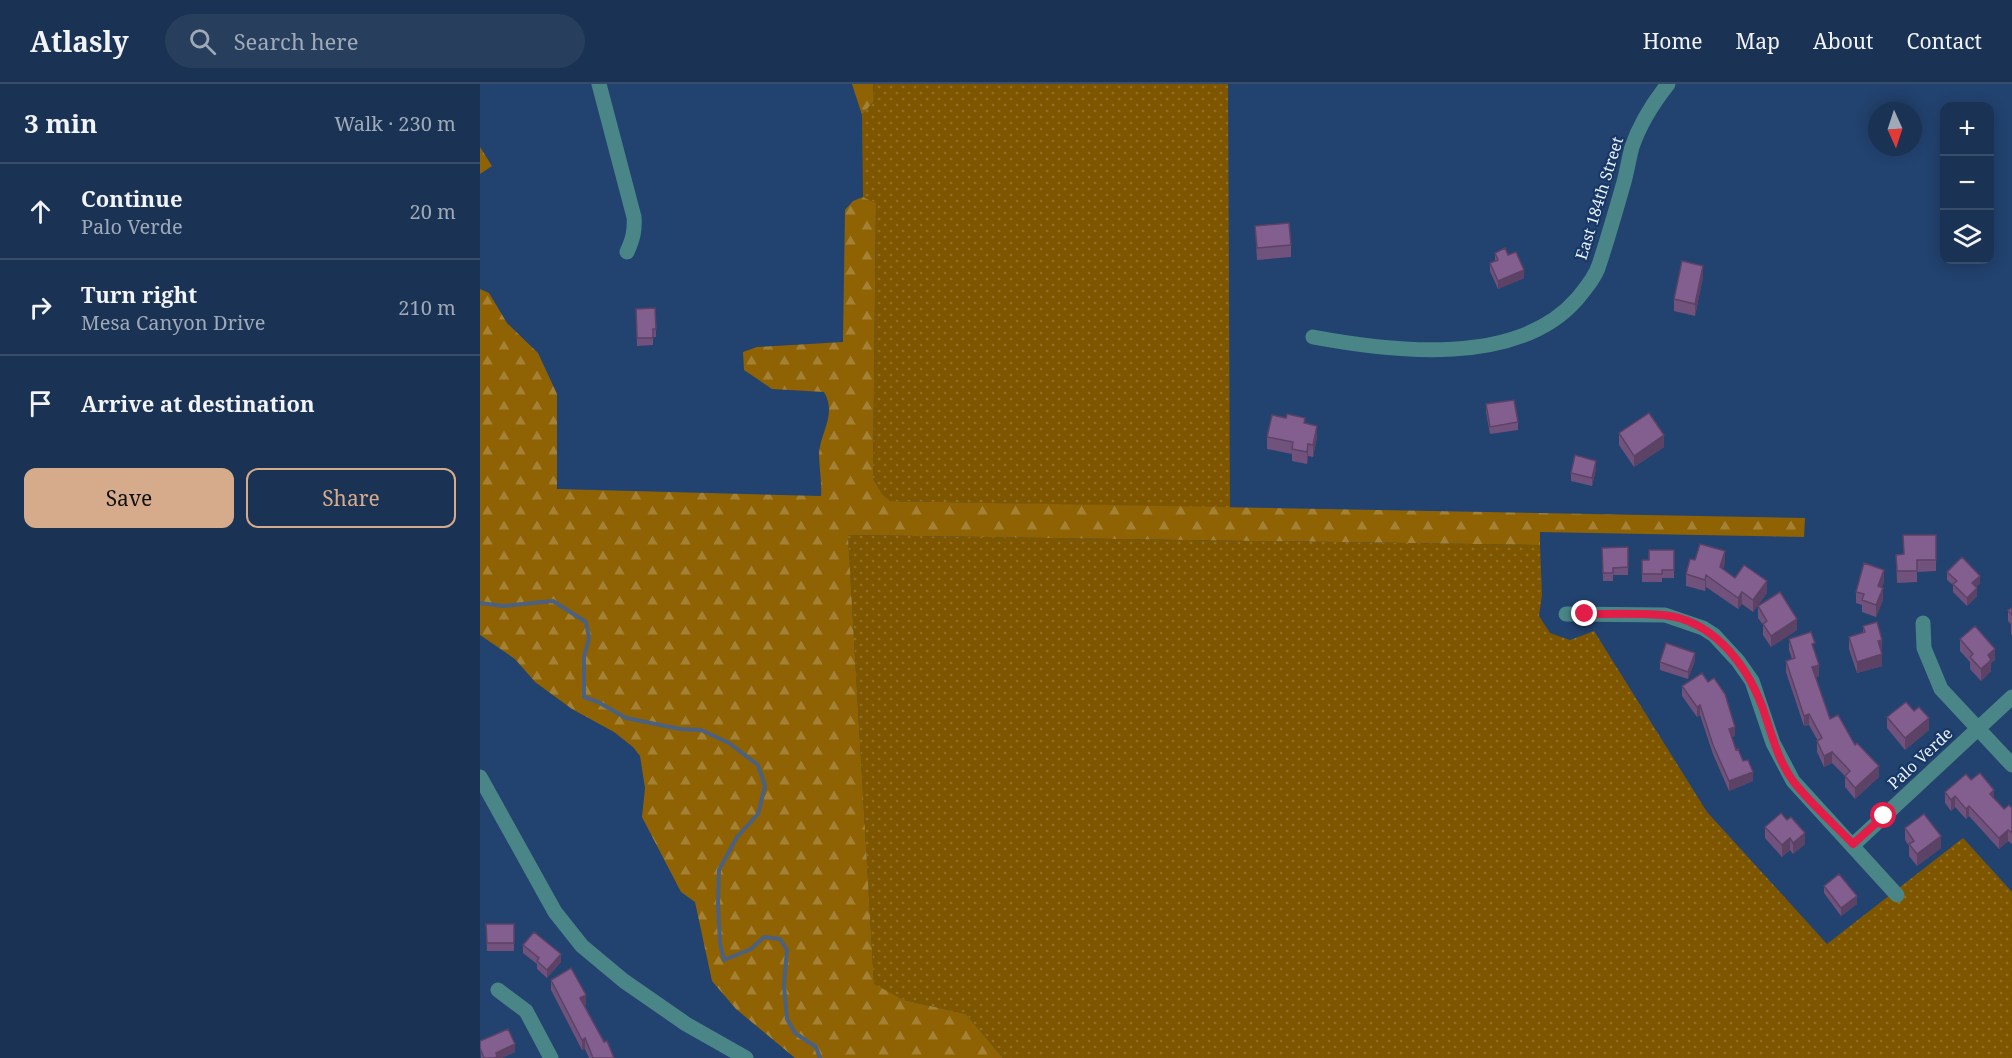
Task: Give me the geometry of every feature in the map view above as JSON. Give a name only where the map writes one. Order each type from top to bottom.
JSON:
[{"type":"street","points":[[599,84],[634,216],[633,240],[627,252]]},
{"type":"street","name":"East 184th Street","points":[[1314,337],[1397,348],[1483,346],[1522,338],[1557,318],[1586,288],[1598,268],[1625,179],[1632,146],[1650,108],[1668,84]]},
{"type":"street","points":[[1566,614],[1665,615],[1703,628],[1714,635],[1738,661],[1752,681],[1773,743],[1793,781],[1853,844],[1897,895]]},
{"type":"street","points":[[1923,623],[1924,648],[1941,689],[2012,765]]},
{"type":"street","name":"Palo Verde","points":[[1853,844],[2012,697]]},
{"type":"street","points":[[480,777],[555,912],[582,946],[624,981],[686,1024],[746,1058]]},
{"type":"street","points":[[498,990],[526,1011],[551,1058]]},
{"type":"shaded area","points":[[873,84],[1228,84],[1230,508],[890,501],[882,495],[873,479],[876,203],[863,197],[862,115],[874,101]]},
{"type":"shaded area","points":[[848,535],[1540,545],[1542,595],[1539,616],[1550,633],[1570,640],[1594,631],[1707,812],[1827,944],[1963,838],[2012,892],[2012,1058],[1003,1058],[966,1014],[904,1000],[874,985]]},
{"type":"green space","points":[[852,84],[873,84],[874,101],[862,115]]},
{"type":"green space","points":[[480,147],[492,166],[480,174]]},
{"type":"green space","points":[[863,197],[876,203],[873,479],[882,494],[890,501],[1805,518],[1804,537],[1540,532],[1540,545],[848,535],[874,984],[904,1000],[966,1014],[1003,1058],[795,1058],[736,1009],[712,981],[695,902],[681,892],[642,817],[645,788],[640,756],[633,747],[614,732],[572,709],[535,682],[515,659],[480,635],[480,289],[489,293],[507,323],[538,353],[557,394],[557,489],[821,496],[819,453],[829,415],[828,400],[824,392],[772,389],[744,370],[743,352],[757,347],[843,342],[845,210],[853,201]]},
{"type":"building","points":[[1289,223],[1291,245],[1257,248],[1255,226]]},
{"type":"building","points":[[1505,248],[1508,255],[1516,252],[1524,270],[1498,281],[1490,263],[1498,260],[1495,253]]},
{"type":"building","points":[[1682,261],[1703,266],[1695,304],[1674,299]]},
{"type":"building","points":[[655,308],[656,329],[653,329],[653,338],[637,338],[636,309]]},
{"type":"building","points":[[1514,400],[1518,422],[1490,427],[1486,404]]},
{"type":"building","points":[[1649,413],[1664,435],[1634,456],[1619,433]]},
{"type":"building","points":[[1287,414],[1305,418],[1304,423],[1317,426],[1313,445],[1308,444],[1307,452],[1292,449],[1293,442],[1267,437],[1272,415],[1286,418]]},
{"type":"building","points":[[1575,455],[1596,461],[1592,478],[1571,473]]},
{"type":"building","points":[[1903,535],[1936,535],[1936,560],[1917,560],[1917,571],[1897,571],[1896,555],[1904,554]]},
{"type":"building","points":[[1700,544],[1725,551],[1720,567],[1735,578],[1744,565],[1767,581],[1753,600],[1742,592],[1738,598],[1706,575],[1705,580],[1686,574],[1690,559],[1695,560]]},
{"type":"building","points":[[1628,547],[1628,567],[1613,568],[1613,573],[1603,573],[1602,548]]},
{"type":"building","points":[[1649,550],[1674,550],[1674,570],[1662,570],[1662,574],[1642,574],[1642,560],[1649,560]]},
{"type":"building","points":[[1962,557],[1980,576],[1972,583],[1977,588],[1967,598],[1953,584],[1957,581],[1947,572]]},
{"type":"building","points":[[1864,563],[1884,570],[1878,586],[1883,588],[1876,605],[1862,600],[1864,594],[1856,592]]},
{"type":"building","points":[[1780,592],[1797,619],[1771,636],[1763,624],[1767,621],[1758,606]]},
{"type":"building","points":[[1877,622],[1882,640],[1878,641],[1882,654],[1857,662],[1849,637],[1865,632],[1863,626]]},
{"type":"building","points":[[1975,626],[1995,649],[1988,655],[1991,660],[1981,669],[1970,657],[1973,654],[1960,639]]},
{"type":"building","points":[[1811,632],[1815,643],[1812,644],[1819,665],[1812,667],[1830,719],[1838,715],[1855,745],[1857,743],[1879,766],[1855,788],[1845,776],[1850,771],[1832,752],[1824,756],[1817,741],[1822,738],[1809,714],[1804,716],[1786,661],[1795,658],[1789,639]]},
{"type":"building","points":[[1666,643],[1695,653],[1688,672],[1660,662]]},
{"type":"building","points":[[1702,673],[1708,682],[1714,678],[1725,694],[1735,727],[1729,729],[1736,750],[1738,749],[1743,761],[1748,760],[1753,772],[1729,781],[1713,745],[1700,705],[1697,707],[1682,686]]},
{"type":"building","points":[[1906,702],[1914,711],[1919,707],[1929,718],[1905,738],[1887,717]]},
{"type":"building","points":[[1980,773],[1994,790],[1990,794],[2004,809],[2009,805],[2012,808],[2012,833],[2008,830],[1999,838],[1969,806],[1966,809],[1955,796],[1951,800],[1945,792],[1966,774],[1971,780]]},
{"type":"building","points":[[1781,813],[1787,820],[1791,817],[1805,833],[1793,843],[1790,838],[1782,845],[1765,827]]},
{"type":"building","points":[[1924,814],[1941,836],[1917,854],[1909,844],[1914,841],[1905,828]]},
{"type":"building","points":[[1839,874],[1857,896],[1841,908],[1824,886]]},
{"type":"building","points":[[486,924],[514,924],[514,943],[487,943]]},
{"type":"building","points":[[534,932],[561,954],[547,970],[537,961],[539,958],[523,945]]},
{"type":"building","points":[[571,968],[586,995],[580,998],[604,1042],[607,1041],[614,1058],[593,1058],[585,1038],[582,1040],[551,980]]},
{"type":"building","points":[[508,1029],[515,1044],[496,1053],[497,1057],[484,1058],[480,1041]]},
{"type":"waterway","points":[[480,603],[503,606],[553,601],[586,622],[589,638],[584,657],[584,697],[626,718],[680,729],[701,730],[729,743],[758,765],[765,786],[758,814],[737,837],[719,870],[720,943],[724,960],[751,949],[764,937],[780,939],[787,950],[784,985],[787,1019],[795,1033],[816,1047],[820,1058]]},
{"type":"route","points":[[1585,614],[1665,615],[1703,628],[1714,635],[1738,661],[1752,681],[1773,743],[1793,781],[1839,830],[1853,844],[1884,816]]}]
